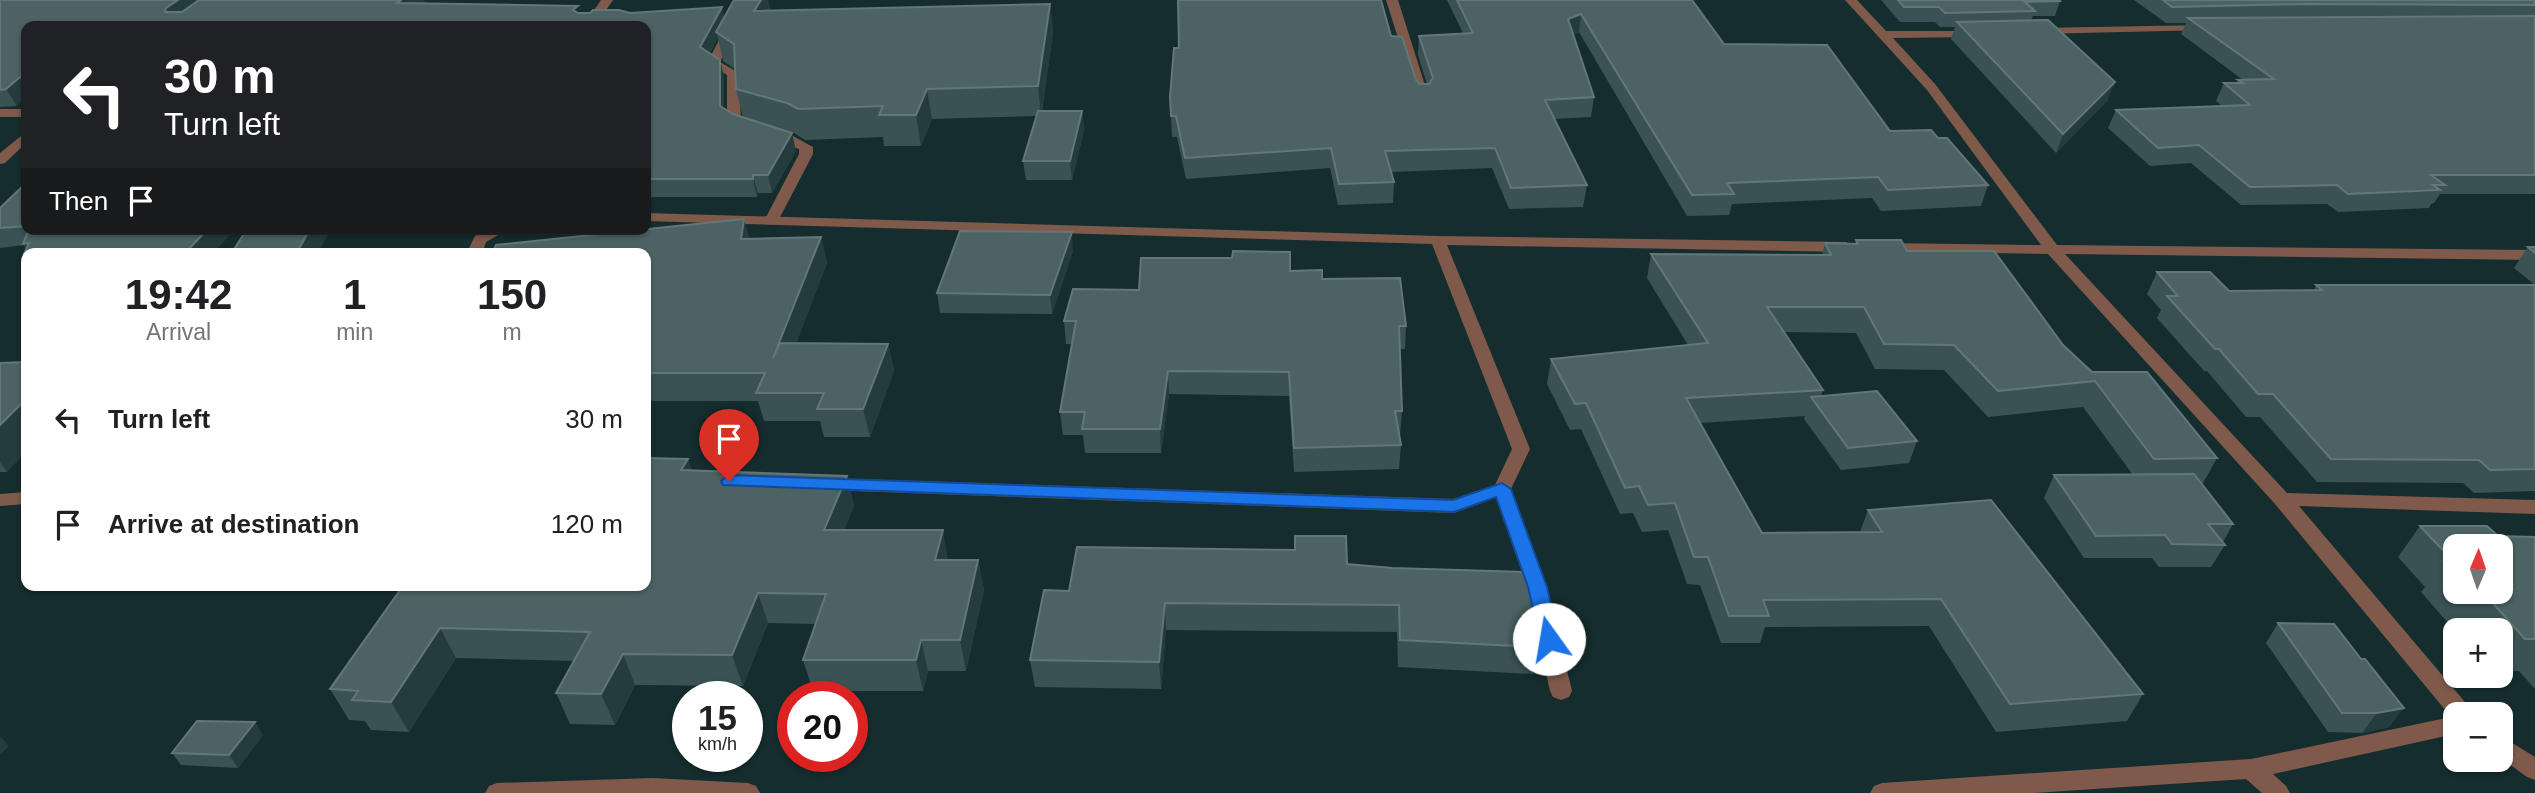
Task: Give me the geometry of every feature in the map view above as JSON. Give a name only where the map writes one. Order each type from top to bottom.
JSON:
[{"type":"street","points":[[596,21],[605,14],[607,0]]},
{"type":"street","points":[[1392,0],[1423,98]]},
{"type":"street","points":[[1850,0],[1931,87],[2053,251],[2282,499],[2452,702]]},
{"type":"street","points":[[725,17],[738,16],[713,63],[733,73],[734,123],[750,131],[794,140],[806,147],[807,154],[771,221]]},
{"type":"street","points":[[2021,32],[2213,28]]},
{"type":"street","points":[[1883,35],[1993,32]]},
{"type":"street","points":[[0,113],[21,113]]},
{"type":"street","points":[[0,160],[21,141]]},
{"type":"street","points":[[651,217],[1438,240],[2053,251],[2535,255]]},
{"type":"street","points":[[476,248],[480,239],[489,235]]},
{"type":"street","points":[[1438,240],[1521,449],[1502,489],[1537,587],[1561,691]]},
{"type":"street","points":[[813,484],[1454,506],[1502,489]]},
{"type":"street","points":[[0,500],[21,498]]},
{"type":"street","points":[[2282,499],[2535,507]]},
{"type":"street","points":[[1511,587],[1537,587]]},
{"type":"street","points":[[1882,793],[2251,769],[2443,728]]},
{"type":"street","points":[[2513,754],[2535,770]]},
{"type":"street","points":[[2251,769],[2278,793]]},
{"type":"street","points":[[497,793],[653,789],[748,793]]},
{"type":"building","points":[[0,0],[178,0],[166,8],[165,12],[182,12],[199,0],[401,0],[397,3],[578,6],[573,10],[578,13],[590,13],[593,10],[619,10],[630,13],[722,7],[700,47],[720,60],[720,106],[733,114],[792,133],[768,175],[753,175],[753,179],[651,179],[651,21],[21,21],[21,76],[6,89],[0,90]]},
{"type":"building","points":[[734,0],[761,0],[754,11],[1050,4],[1038,86],[927,89],[916,115],[879,115],[883,106],[798,109],[787,103],[736,89],[734,44],[716,32]]},
{"type":"building","points":[[1178,0],[1381,0],[1391,36],[1402,37],[1416,80],[1420,84],[1429,84],[1433,78],[1419,36],[1473,33],[1457,0],[1692,0],[1724,44],[1827,45],[1890,131],[1931,130],[1938,138],[1947,138],[1988,185],[1888,190],[1878,177],[1727,183],[1734,194],[1692,195],[1581,14],[1568,19],[1594,97],[1545,100],[1587,185],[1511,188],[1495,148],[1385,151],[1394,182],[1339,184],[1331,148],[1185,158],[1176,116],[1171,116],[1170,97],[1174,48],[1179,48]]},
{"type":"building","points":[[1898,0],[2060,1],[2025,2],[2035,11],[1945,13],[1939,7],[1904,7]]},
{"type":"building","points":[[2163,0],[2535,0],[2535,5],[2304,4],[2172,7]]},
{"type":"building","points":[[2535,16],[2535,175],[2431,175],[2445,185],[2433,185],[2440,190],[2348,194],[2337,185],[2250,187],[2199,145],[2158,148],[2116,110],[2250,105],[2224,83],[2274,79],[2188,18]]},
{"type":"building","points":[[2048,20],[2115,82],[2063,134],[1957,22]]},
{"type":"building","points":[[1038,111],[1082,111],[1070,161],[1023,161]]},
{"type":"building","points":[[21,188],[21,226],[0,228],[0,208]]},
{"type":"building","points":[[744,219],[741,239],[821,237],[773,358],[780,343],[888,344],[863,409],[817,409],[824,393],[756,393],[765,373],[651,373],[651,248],[495,248],[496,245],[591,235],[651,235],[651,229]]},
{"type":"building","points":[[960,231],[1072,232],[1050,295],[937,293]]},
{"type":"building","points":[[27,235],[202,235],[190,248],[27,248],[29,243],[23,244]]},
{"type":"building","points":[[243,235],[307,235],[299,248],[235,248]]},
{"type":"building","points":[[1856,240],[1901,240],[1907,251],[1994,251],[2063,345],[2092,372],[2147,372],[2217,458],[2154,459],[2095,381],[1998,391],[1954,345],[1884,344],[1864,307],[1767,307],[1823,390],[1686,398],[1762,533],[1882,532],[1868,510],[1991,500],[2143,694],[2010,704],[1941,599],[1763,600],[1769,616],[1729,616],[1708,557],[1694,557],[1675,503],[1648,505],[1639,486],[1625,488],[1586,403],[1575,404],[1551,359],[1708,343],[1651,254],[1831,255],[1825,243],[1858,244]]},
{"type":"building","points":[[1233,251],[1290,252],[1290,271],[1322,270],[1322,279],[1400,278],[1406,326],[1399,326],[1402,411],[1395,411],[1401,445],[1294,448],[1289,372],[1168,371],[1160,429],[1082,429],[1085,412],[1060,412],[1076,321],[1064,321],[1073,289],[1139,290],[1141,258],[1232,258]]},
{"type":"building","points":[[2157,272],[2210,272],[2229,291],[2322,290],[2316,285],[2535,285],[2535,469],[2490,470],[2479,460],[2331,459],[2273,394],[2258,394],[2219,349],[2215,349],[2167,296],[2178,296]]},
{"type":"building","points":[[21,362],[21,404],[0,425],[0,363]]},
{"type":"building","points":[[1877,391],[1917,441],[1848,448],[1811,397]]},
{"type":"building","points":[[651,458],[688,459],[681,470],[847,476],[824,530],[943,530],[935,560],[978,560],[960,640],[921,640],[916,660],[803,660],[826,594],[758,593],[732,655],[623,654],[601,694],[556,693],[590,632],[440,628],[391,702],[352,700],[358,691],[330,689],[399,591],[651,591]]},
{"type":"building","points":[[2194,474],[2233,524],[2208,524],[2225,545],[2172,544],[2165,535],[2096,536],[2054,475]]},
{"type":"building","points":[[2420,526],[2487,526],[2496,534],[2443,534],[2443,550]]},
{"type":"building","points":[[1295,536],[1346,536],[1347,564],[1529,572],[1538,647],[1400,640],[1399,605],[1165,603],[1159,662],[1030,660],[1044,590],[1069,591],[1077,547],[1295,550]]},
{"type":"building","points":[[2513,536],[2535,537],[2535,639],[2525,639],[2513,626],[2513,618],[2506,618],[2494,604],[2513,604]]},
{"type":"building","points":[[2278,623],[2334,624],[2404,708],[2377,713],[2342,713]]},
{"type":"building","points":[[197,721],[255,722],[229,755],[172,753]]},
{"type":"route","points":[[729,481],[1454,506],[1502,489],[1537,587],[1549,639]]}]
